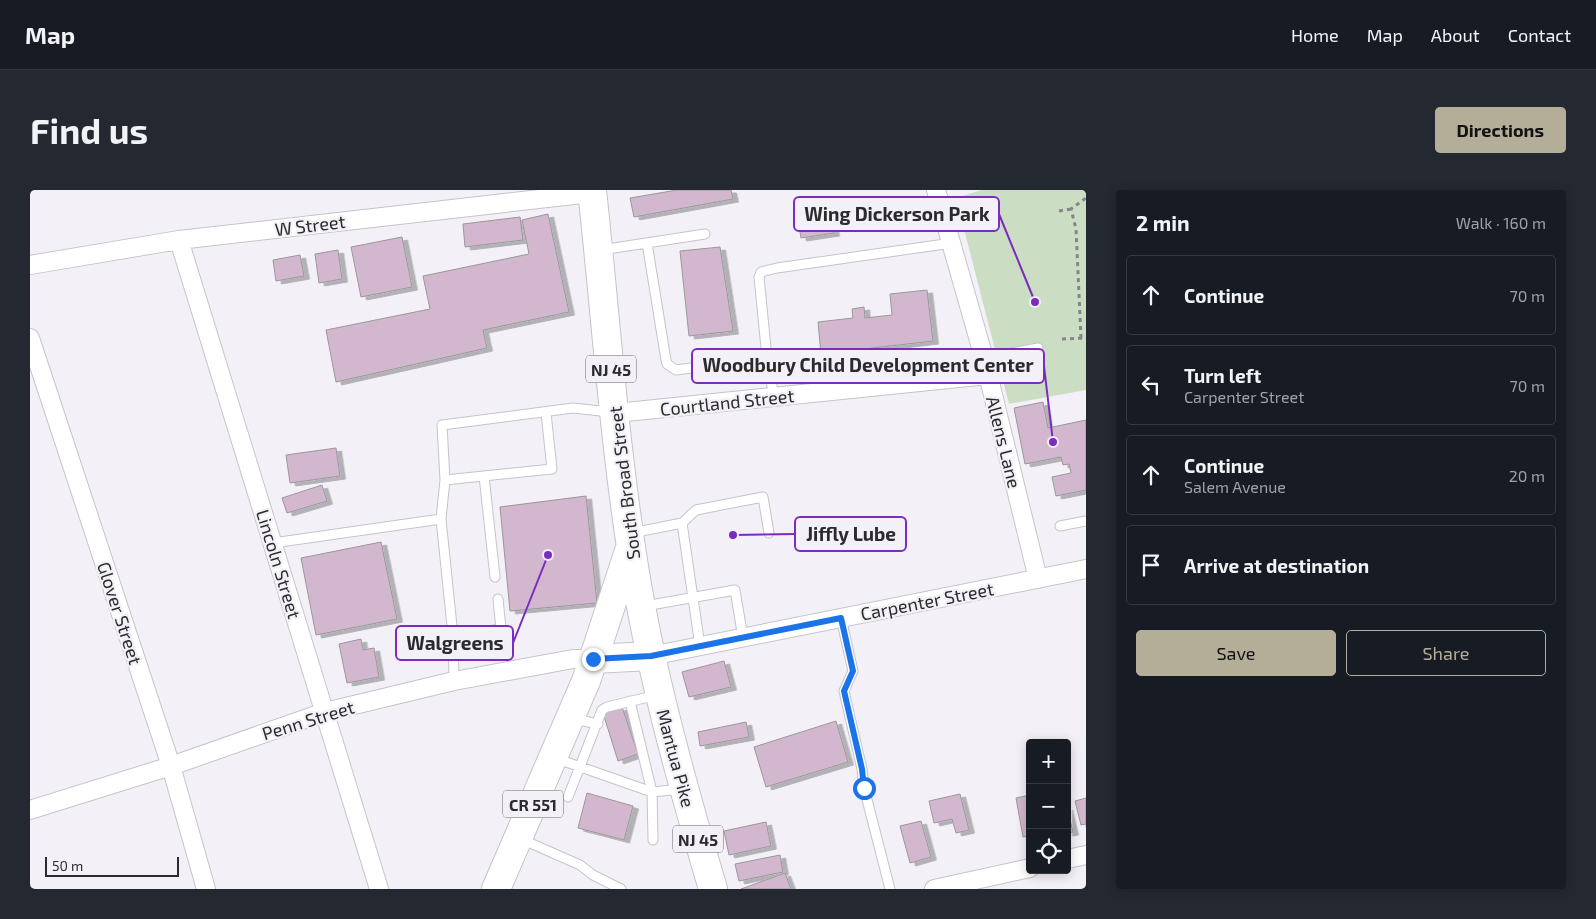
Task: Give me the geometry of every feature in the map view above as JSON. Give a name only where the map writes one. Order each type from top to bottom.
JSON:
[{"type":"main road","name":"South Broad Street","points":[[592,191],[630,540],[651,656]]},
{"type":"main road","name":"CR 551","points":[[496,889],[570,718],[593,659],[630,540]]},
{"type":"main road","points":[[593,659],[651,656]]},
{"type":"main road","name":"Mantua Pike","points":[[651,656],[684,788],[713,889]]},
{"type":"street","name":"Allens Lane","points":[[936,190],[984,358],[1038,579]]},
{"type":"street","name":"W Street","points":[[30,265],[179,240],[534,195],[592,191]]},
{"type":"street","name":"Lincoln Street","points":[[179,240],[379,889]]},
{"type":"street","name":"Glover Street","points":[[30,338],[171,766],[206,889]]},
{"type":"street","name":"Courtland Street","points":[[616,412],[988,376]]},
{"type":"street","name":"Carpenter Street","points":[[651,656],[1086,569]]},
{"type":"street","name":"Penn Street","points":[[30,810],[171,766],[325,712],[454,681],[573,659],[593,659]]},
{"type":"street","points":[[1071,858],[1086,855]]},
{"type":"street","points":[[934,889],[1026,869]]},
{"type":"lane","points":[[598,250],[705,234]]},
{"type":"lane","points":[[647,243],[666,360],[672,368],[676,370],[767,358]]},
{"type":"lane","points":[[774,397],[767,358],[759,277],[761,272],[776,268],[952,244]]},
{"type":"lane","points":[[984,358],[1038,348]]},
{"type":"lane","points":[[454,681],[453,636],[441,519],[446,480],[442,426],[573,408],[616,412]]},
{"type":"lane","points":[[446,480],[552,469],[546,413]]},
{"type":"lane","points":[[484,476],[495,577]]},
{"type":"lane","points":[[630,540],[682,524],[696,510],[762,498],[769,533]]},
{"type":"lane","points":[[272,543],[441,519]]},
{"type":"lane","points":[[1060,526],[1086,521]]},
{"type":"lane","points":[[682,524],[700,646]]},
{"type":"lane","points":[[642,607],[735,590],[743,638]]},
{"type":"lane","points":[[453,636],[502,629],[498,599]]},
{"type":"lane","points":[[841,618],[853,671],[844,691],[862,769],[864,788],[890,889]]},
{"type":"lane","points":[[568,797],[602,710],[660,694]]},
{"type":"lane","points":[[630,701],[652,792],[653,840]]},
{"type":"lane","points":[[570,718],[598,724]]},
{"type":"lane","points":[[553,757],[652,792],[684,788]]},
{"type":"lane","points":[[518,838],[580,865],[593,875],[621,889]]},
{"type":"path","points":[[1059,212],[1071,210],[1086,198]]},
{"type":"path","points":[[1071,210],[1076,229],[1081,338]]},
{"type":"path","points":[[1062,339],[1086,338]]},
{"type":"green space","points":[[982,190],[1086,190],[1086,390],[1009,404],[956,198]]},
{"type":"building","points":[[677,190],[731,190],[733,199],[634,217],[630,198]]},
{"type":"building","points":[[829,198],[834,233],[801,238],[795,203]]},
{"type":"building","points":[[548,214],[569,312],[483,330],[487,348],[336,382],[326,330],[430,309],[423,276],[529,254],[522,220]]},
{"type":"building","points":[[520,217],[523,240],[465,247],[463,224]]},
{"type":"building","points":[[402,237],[412,287],[361,297],[351,247]]},
{"type":"building","points":[[720,247],[733,331],[689,336],[680,251]]},
{"type":"building","points":[[338,250],[342,279],[319,283],[315,254]]},
{"type":"building","points":[[300,255],[304,276],[276,281],[273,260]]},
{"type":"building","points":[[927,290],[933,341],[821,354],[818,322],[853,318],[852,309],[864,307],[865,318],[892,315],[890,294]]},
{"type":"building","points":[[1043,402],[1048,428],[1086,420],[1086,490],[1056,496],[1052,477],[1071,473],[1069,464],[1063,465],[1061,457],[1025,464],[1014,408]]},
{"type":"building","points":[[336,448],[340,476],[290,483],[286,455]]},
{"type":"building","points":[[322,485],[327,501],[287,513],[282,498]]},
{"type":"building","points":[[586,496],[597,603],[510,611],[500,507]]},
{"type":"building","points":[[381,542],[397,619],[316,635],[301,558]]},
{"type":"building","points":[[361,639],[363,650],[374,648],[379,677],[347,683],[339,644]]},
{"type":"building","points":[[724,661],[731,687],[689,697],[682,672]]},
{"type":"building","points":[[622,707],[638,754],[618,761],[603,713]]},
{"type":"building","points":[[836,721],[848,762],[766,787],[754,747]]},
{"type":"building","points":[[746,722],[749,737],[700,746],[698,732]]},
{"type":"building","points":[[587,793],[633,806],[624,840],[578,828]]},
{"type":"building","points":[[960,794],[969,830],[956,833],[952,819],[934,823],[929,801]]},
{"type":"building","points":[[1026,796],[1026,837],[1023,837],[1016,798]]},
{"type":"building","points":[[1086,798],[1086,824],[1081,825],[1075,801]]},
{"type":"building","points":[[921,821],[931,857],[910,863],[900,826]]},
{"type":"building","points":[[766,822],[771,846],[729,855],[724,831]]},
{"type":"building","points":[[780,855],[783,872],[739,881],[735,864]]},
{"type":"building","points":[[785,873],[791,889],[741,889]]},
{"type":"place","name":"Wing Dickerson Park","points":[[1035,302]]},
{"type":"place","name":"Woodbury Child Development Center","points":[[1053,442]]},
{"type":"place","name":"Jiffly Lube","points":[[733,535]]},
{"type":"place","name":"Walgreens","points":[[548,555]]},
{"type":"route","points":[[593,659],[651,656],[841,618],[853,671],[844,691],[862,769],[864,788]]}]
